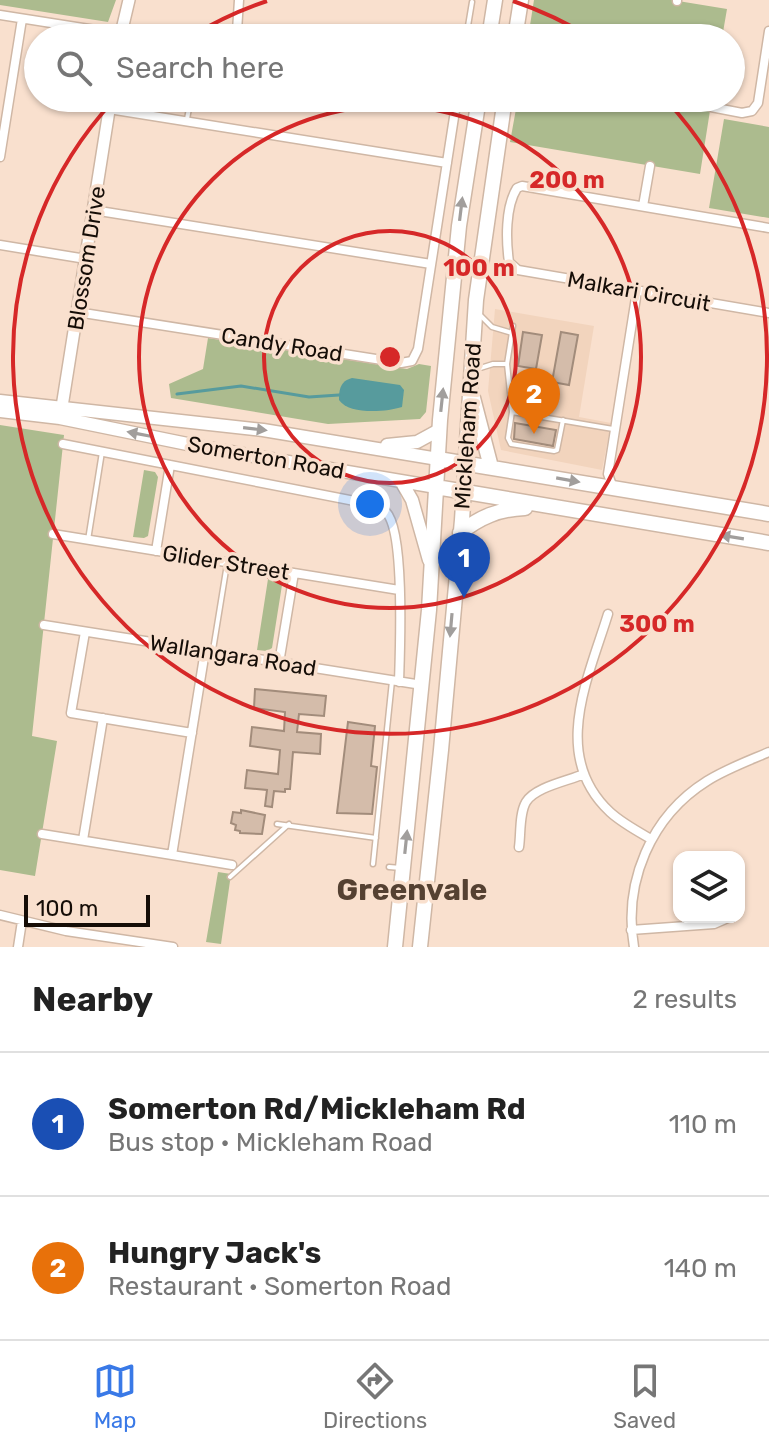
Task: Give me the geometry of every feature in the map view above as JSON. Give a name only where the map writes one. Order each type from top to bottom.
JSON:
[{"type":"main road","points":[[491,24],[495,0]]},
{"type":"main road","points":[[517,24],[521,0]]},
{"type":"main road","name":"Mickleham Road","points":[[392,945],[396,868],[422,685],[439,430],[459,226],[477,112]]},
{"type":"main road","name":"Mickleham Road","points":[[420,947],[460,533],[476,300],[503,112]]},
{"type":"main road","points":[[470,373],[491,467]]},
{"type":"main road","name":"Somerton Road","points":[[0,401],[62,412],[207,448],[769,543]]},
{"type":"main road","name":"Somerton Road","points":[[0,411],[62,412],[263,430],[595,485],[611,481],[769,514]]},
{"type":"main road","points":[[364,446],[417,442],[439,430]]},
{"type":"main road","points":[[401,481],[412,500],[432,571]]},
{"type":"main road","points":[[460,533],[490,514],[512,508],[550,506]]},
{"type":"street","points":[[124,24],[129,0]]},
{"type":"street","points":[[237,24],[239,0]]},
{"type":"street","points":[[0,15],[51,24]]},
{"type":"street","points":[[0,157],[22,19]]},
{"type":"street","points":[[737,112],[752,111],[764,94],[769,31]]},
{"type":"street","name":"Blossom Drive","points":[[62,412],[109,112]]},
{"type":"street","points":[[144,112],[187,122],[447,163]]},
{"type":"street","name":"Candy Road","points":[[77,312],[406,363],[412,361],[417,353],[455,112]]},
{"type":"street","points":[[643,206],[650,166]]},
{"type":"street","name":"Malkari Circuit","points":[[769,228],[522,186],[514,192],[508,234],[509,262],[518,270],[769,313]]},
{"type":"street","points":[[93,210],[431,264]]},
{"type":"street","points":[[0,245],[86,259]]},
{"type":"street","points":[[611,481],[615,429],[637,291]]},
{"type":"street","points":[[63,444],[375,505],[386,511],[392,523],[400,574],[396,681]]},
{"type":"street","points":[[156,551],[170,465]]},
{"type":"street","name":"Glider Street","points":[[53,534],[399,590]]},
{"type":"street","points":[[279,663],[294,573]]},
{"type":"street","points":[[608,614],[577,721],[577,751],[591,789],[607,809],[651,839]]},
{"type":"street","name":"Wallangara Road","points":[[44,625],[422,685]]},
{"type":"street","points":[[85,632],[71,713],[192,733]]},
{"type":"street","points":[[172,855],[209,652]]},
{"type":"street","points":[[83,840],[103,718]]},
{"type":"street","points":[[634,947],[631,930],[635,881],[651,839],[674,808],[699,786],[769,752]]},
{"type":"street","points":[[519,847],[523,811],[529,799],[538,792],[584,774]]},
{"type":"street","points":[[42,834],[232,865]]},
{"type":"street","points":[[0,915],[114,942],[173,947]]},
{"type":"street","points":[[18,947],[22,921]]},
{"type":"street","points":[[631,930],[716,923]]},
{"type":"lane","points":[[468,24],[472,2]]},
{"type":"lane","points":[[187,122],[189,112]]},
{"type":"lane","points":[[476,300],[482,319],[492,327],[512,333]]},
{"type":"lane","points":[[513,326],[507,364],[512,412],[508,438],[511,444],[557,450],[563,420]]},
{"type":"lane","points":[[470,373],[481,367],[507,364]]},
{"type":"lane","points":[[512,412],[615,429]]},
{"type":"lane","points":[[88,540],[102,452]]},
{"type":"lane","points":[[209,652],[227,562]]},
{"type":"lane","points":[[373,864],[396,681]]},
{"type":"lane","points":[[277,824],[376,838]]},
{"type":"lane","points":[[230,877],[289,824]]},
{"type":"shaded area","points":[[495,309],[594,326],[579,417],[611,423],[602,470],[501,450],[488,391]]},
{"type":"green space","points":[[0,0],[116,0],[108,22],[0,5]]},
{"type":"green space","points":[[534,0],[672,0],[727,9],[724,24],[530,24]]},
{"type":"green space","points":[[515,112],[710,112],[700,174],[510,142]]},
{"type":"green space","points":[[724,119],[769,127],[769,218],[709,208]]},
{"type":"green space","points":[[208,338],[407,369],[419,364],[431,366],[426,412],[420,419],[328,424],[171,398],[169,384],[203,369]]},
{"type":"green space","points":[[0,425],[64,435],[32,736],[57,741],[35,876],[0,870]]},
{"type":"green space","points":[[144,470],[155,472],[158,477],[148,536],[144,538],[133,537]]},
{"type":"green space","points":[[268,579],[279,580],[282,585],[272,648],[267,651],[257,650]]},
{"type":"green space","points":[[218,872],[231,874],[221,944],[206,942]]},
{"type":"water","points":[[352,378],[400,385],[404,390],[402,407],[368,411],[344,405],[339,400],[340,389],[345,381]]},
{"type":"building","points":[[523,332],[542,335],[536,369],[518,366]]},
{"type":"building","points":[[561,332],[578,335],[569,385],[552,382]]},
{"type":"building","points":[[515,423],[556,430],[553,446],[514,439]]},
{"type":"building","points":[[255,689],[326,696],[324,716],[299,714],[297,732],[321,734],[320,754],[293,752],[290,789],[274,791],[272,807],[265,806],[267,790],[245,788],[247,770],[278,774],[280,750],[250,746],[252,727],[284,731],[285,712],[254,708]]},
{"type":"building","points":[[348,722],[375,726],[371,766],[377,767],[372,814],[337,813]]},
{"type":"building","points":[[241,810],[265,815],[262,834],[235,830],[236,825],[231,823],[233,812],[241,813]]},
{"type":"waterway","points":[[177,394],[241,386],[309,397],[339,395]]},
{"type":"place","name":"Hungry Jack's","points":[[534,434]]},
{"type":"place","name":"Somerton Rd/Mickleham Rd","points":[[464,598]]},
{"type":"district","name":"Greenvale","points":[[412,890]]}]
